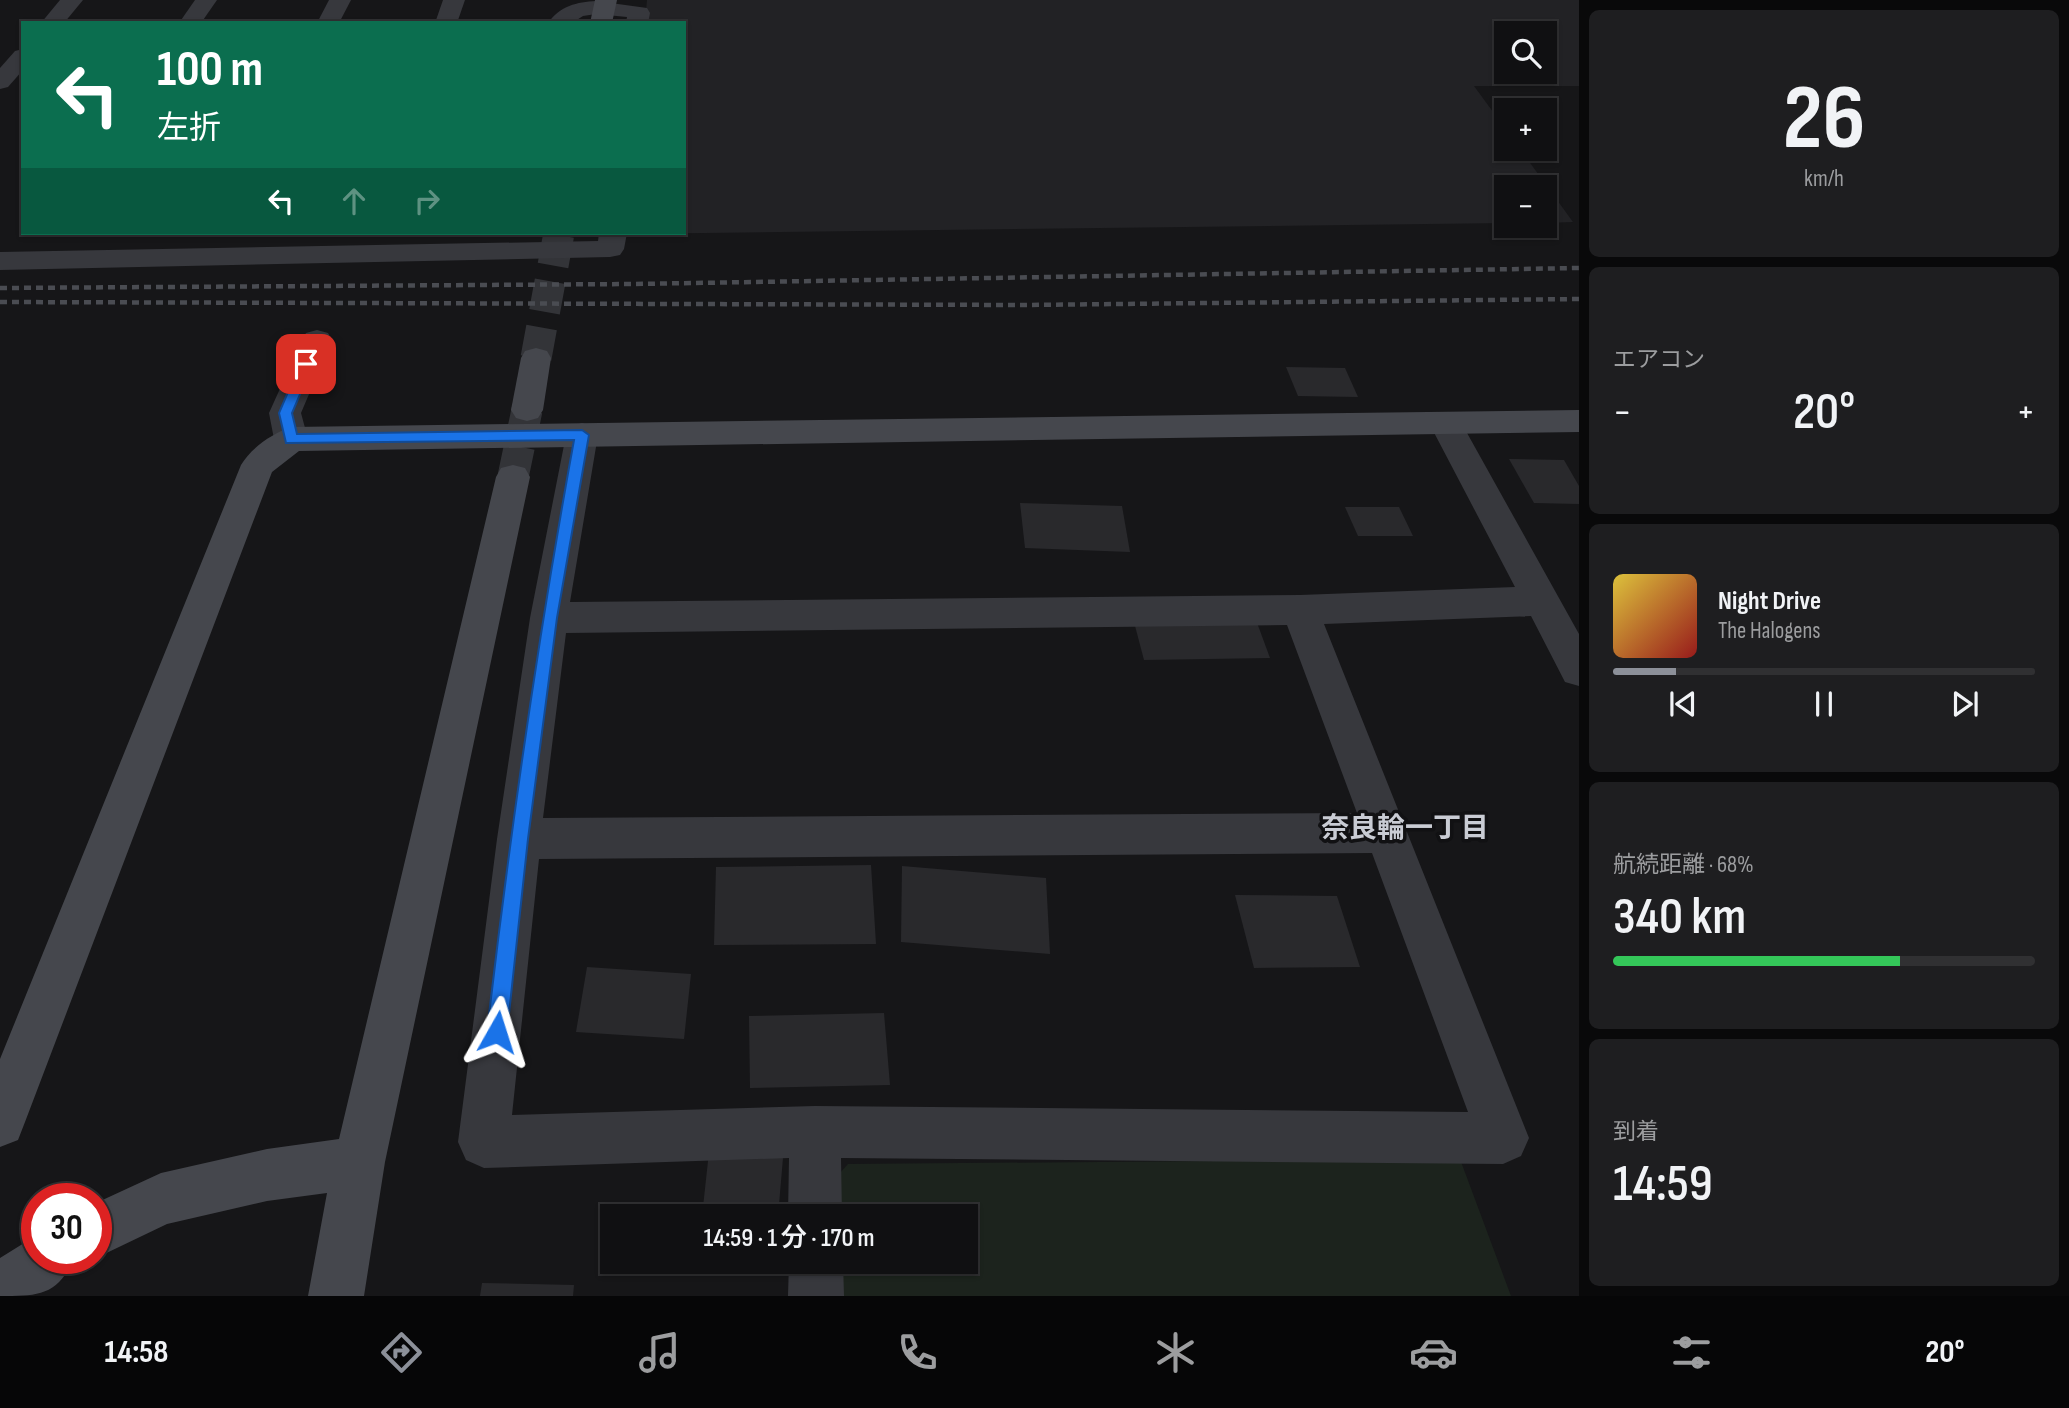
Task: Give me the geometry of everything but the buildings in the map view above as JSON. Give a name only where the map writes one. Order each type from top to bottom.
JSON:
[{"type":"street","points":[[54,21],[72,0]]},
{"type":"street","points":[[191,21],[206,0]]},
{"type":"street","points":[[329,21],[340,0]]},
{"type":"street","points":[[447,21],[454,0]]},
{"type":"street","points":[[561,21],[569,12],[604,9],[639,13],[637,21]]},
{"type":"street","points":[[0,82],[21,58]]},
{"type":"street","points":[[11,261],[41,235]]},
{"type":"street","points":[[11,261],[209,245],[503,241],[610,249],[613,235]]},
{"type":"street","points":[[291,439],[285,413],[317,340]]},
{"type":"street","points":[[527,410],[536,358]]},
{"type":"street","points":[[0,1122],[258,465],[291,439],[1579,421]]},
{"type":"street","points":[[1445,423],[1579,670]]},
{"type":"street","points":[[582,435],[549,618],[519,839],[484,1142],[815,1132],[1503,1138],[1300,610]]},
{"type":"street","points":[[335,1296],[359,1162],[513,477]]},
{"type":"street","points":[[549,618],[1300,610],[1540,601]]},
{"type":"street","points":[[519,839],[1384,832]]},
{"type":"street","points":[[815,1132],[816,1204]]},
{"type":"street","points":[[112,1223],[161,1199],[267,1175],[359,1162]]},
{"type":"street","points":[[0,1291],[24,1274]]},
{"type":"street","points":[[816,1274],[816,1296]]},
{"type":"shaded area","points":[[647,0],[1579,0],[1579,86],[1474,86],[1494,113],[1494,161],[1529,161],[1539,175],[1494,175],[1494,223],[686,233],[686,21],[645,21]]},
{"type":"shaded area","points":[[1557,200],[1573,222],[1557,223]]},
{"type":"shaded area","points":[[1460,1159],[1511,1296],[835,1296],[834,1274],[978,1274],[978,1204],[831,1204],[830,1184],[848,1164]]},
{"type":"tunnel","points":[[536,358],[559,235]]},
{"type":"tunnel","points":[[513,477],[527,410]]},
{"type":"railway","points":[[0,288],[635,284],[1579,268]]},
{"type":"railway","points":[[0,302],[1026,305],[1579,299]]},
{"type":"district","name":"奈良輪一丁目","points":[[1405,828]]},
{"type":"route","points":[[306,364],[285,413],[291,439],[582,435],[549,618],[519,839],[497,1032]]}]
